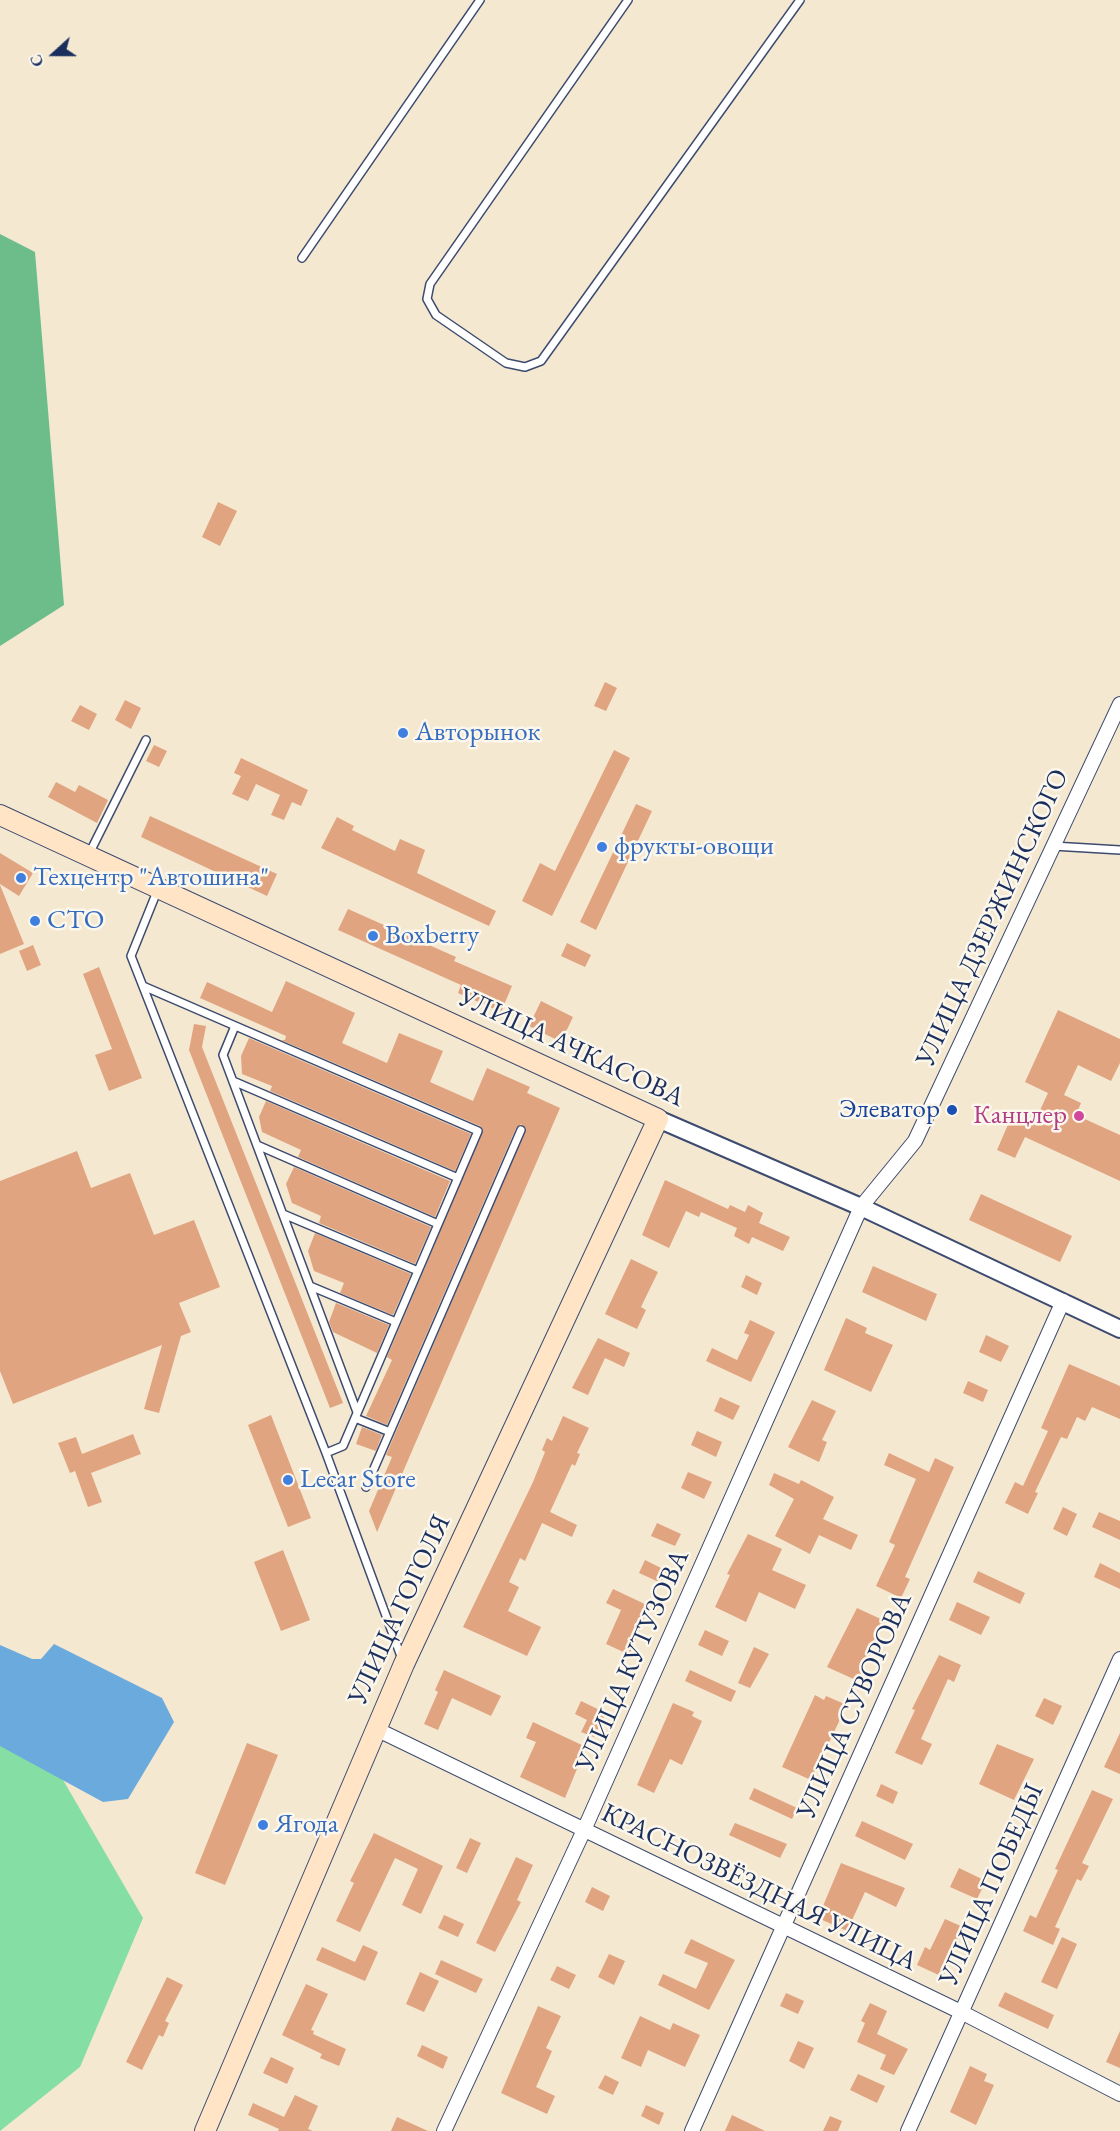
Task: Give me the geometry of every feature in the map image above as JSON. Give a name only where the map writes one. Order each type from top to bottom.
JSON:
[{"type":"main road","name":"УЛИЦА АЧКАСОВА","points":[[0,815],[658,1119]]},
{"type":"main road","name":"УЛИЦА ГОГОЛЯ","points":[[205,2131],[404,1664],[658,1119]]},
{"type":"street","name":"УЛИЦА ДЗЕРЖИНСКОГО","points":[[861,1207],[915,1141],[1120,704]]},
{"type":"street","name":"УЛИЦА АЧКАСОВА","points":[[658,1119],[861,1207],[1120,1329]]},
{"type":"street","name":"УЛИЦА КУТУЗОВА","points":[[444,2131],[584,1830],[861,1207]]},
{"type":"street","name":"УЛИЦА СУВОРОВА","points":[[692,2131],[1063,1301]]},
{"type":"street","name":"УЛИЦА ПОБЕДЫ","points":[[908,2131],[1120,1659]]},
{"type":"street","name":"КРАСНОЗВЁЗДНАЯ УЛИЦА","points":[[376,1729],[961,2012],[1120,2094]]},
{"type":"lane","points":[[302,258],[480,0]]},
{"type":"lane","points":[[628,0],[430,284],[427,299],[436,315],[506,363],[525,367],[541,361],[800,0]]},
{"type":"lane","points":[[87,856],[146,740]]},
{"type":"lane","points":[[1053,846],[1120,850]]},
{"type":"lane","points":[[158,889],[131,956],[326,1453],[404,1664]]},
{"type":"lane","points":[[143,986],[478,1131],[343,1446],[326,1453]]},
{"type":"lane","points":[[235,1026],[223,1055],[356,1415],[390,1432]]},
{"type":"lane","points":[[233,1082],[458,1178]]},
{"type":"lane","points":[[366,1487],[521,1130]]},
{"type":"lane","points":[[257,1145],[438,1224]]},
{"type":"lane","points":[[283,1214],[418,1271]]},
{"type":"lane","points":[[310,1286],[396,1322]]},
{"type":"green space","points":[[0,234],[35,252],[64,605],[0,646]]},
{"type":"green space","points":[[0,1712],[33,1728],[143,1918],[80,2067],[0,2131]]},
{"type":"water","points":[[54,1644],[162,1698],[174,1722],[128,1799],[103,1802],[0,1746],[0,1645],[32,1659],[41,1659]]},
{"type":"building","points":[[218,502],[237,511],[220,546],[202,537]]},
{"type":"building","points":[[605,682],[617,688],[606,711],[594,706]]},
{"type":"building","points":[[125,700],[141,708],[131,729],[115,720]]},
{"type":"building","points":[[80,705],[97,714],[89,730],[71,721]]},
{"type":"building","points":[[154,745],[167,751],[159,767],[146,761]]},
{"type":"building","points":[[614,750],[630,758],[552,916],[522,901],[540,863],[555,871]]},
{"type":"building","points":[[241,758],[308,790],[301,806],[292,802],[284,820],[271,815],[280,795],[256,784],[248,801],[232,794],[241,776],[234,773]]},
{"type":"building","points":[[56,782],[75,792],[79,785],[108,800],[97,823],[48,797]]},
{"type":"building","points":[[636,804],[652,811],[596,930],[580,922]]},
{"type":"building","points":[[150,816],[277,874],[267,896],[141,837]]},
{"type":"building","points":[[337,817],[354,826],[352,830],[395,851],[400,839],[425,850],[417,873],[496,911],[489,926],[321,848]]},
{"type":"building","points":[[0,853],[33,873],[19,896],[0,884]]},
{"type":"building","points":[[0,885],[24,944],[0,954]]},
{"type":"building","points":[[348,909],[456,957],[454,961],[512,986],[501,1012],[458,993],[461,985],[338,930]]},
{"type":"building","points":[[567,943],[591,955],[585,967],[561,956]]},
{"type":"building","points":[[33,945],[41,965],[27,971],[19,951]]},
{"type":"building","points":[[99,967],[142,1078],[109,1091],[95,1055],[112,1049],[83,974]]},
{"type":"building","points":[[286,981],[355,1013],[342,1043],[387,1063],[399,1033],[443,1051],[430,1082],[473,1101],[487,1068],[530,1087],[527,1093],[560,1108],[377,1532],[369,1511],[392,1457],[386,1455],[526,1129],[521,1124],[516,1128],[387,1425],[366,1416],[392,1360],[387,1357],[483,1130],[480,1126],[281,1040],[285,1040],[286,1036],[200,998],[207,982],[272,1012]]},
{"type":"building","points":[[541,1001],[573,1017],[561,1042],[529,1026]]},
{"type":"building","points":[[1058,1010],[1120,1039],[1120,1063],[1111,1081],[1078,1065],[1064,1095],[1081,1103],[1076,1115],[1120,1135],[1120,1181],[1025,1137],[1015,1158],[997,1150],[1013,1113],[1034,1123],[1048,1093],[1025,1082]]},
{"type":"building","points":[[194,1024],[206,1026],[202,1047],[343,1403],[330,1408],[189,1050]]},
{"type":"building","points":[[249,1038],[471,1134],[455,1171],[270,1091],[272,1086],[242,1074],[241,1056]]},
{"type":"building","points":[[266,1101],[450,1181],[435,1217],[298,1157],[301,1150],[262,1132],[259,1117]]},
{"type":"building","points":[[77,1151],[91,1188],[130,1173],[154,1235],[194,1220],[220,1287],[179,1303],[191,1332],[181,1336],[159,1413],[144,1409],[162,1345],[13,1404],[0,1371],[0,1181]]},
{"type":"building","points":[[294,1167],[431,1227],[415,1264],[319,1223],[321,1216],[292,1203],[286,1184]]},
{"type":"building","points":[[665,1180],[728,1209],[730,1205],[745,1212],[748,1205],[763,1213],[759,1223],[790,1237],[783,1251],[752,1237],[749,1244],[734,1236],[737,1228],[701,1212],[699,1217],[686,1211],[669,1248],[642,1235]]},
{"type":"building","points":[[981,1194],[1072,1236],[1060,1262],[969,1220]]},
{"type":"building","points":[[315,1233],[411,1274],[393,1315],[340,1293],[344,1283],[314,1271],[308,1251]]},
{"type":"building","points":[[631,1259],[658,1272],[641,1307],[646,1310],[637,1329],[605,1314]]},
{"type":"building","points":[[873,1266],[937,1294],[926,1321],[862,1292]]},
{"type":"building","points":[[746,1275],[762,1283],[757,1295],[741,1287]]},
{"type":"building","points":[[336,1303],[389,1325],[377,1353],[333,1332],[329,1322]]},
{"type":"building","points":[[846,1318],[867,1328],[865,1333],[893,1345],[871,1392],[824,1370]]},
{"type":"building","points":[[750,1320],[775,1332],[751,1382],[706,1361],[712,1348],[737,1360],[749,1335],[744,1333]]},
{"type":"building","points":[[986,1335],[1009,1346],[1001,1362],[979,1352]]},
{"type":"building","points":[[598,1338],[630,1353],[624,1367],[605,1358],[588,1395],[572,1388]]},
{"type":"building","points":[[1069,1364],[1120,1386],[1120,1419],[1092,1407],[1085,1421],[1077,1417],[1067,1439],[1061,1437],[1035,1492],[1038,1493],[1028,1514],[1005,1503],[1015,1482],[1023,1486],[1048,1431],[1041,1428]]},
{"type":"building","points":[[968,1381],[988,1390],[983,1402],[963,1393]]},
{"type":"building","points":[[720,1397],[740,1406],[733,1420],[714,1411]]},
{"type":"building","points":[[812,1400],[836,1411],[822,1440],[827,1442],[819,1462],[788,1447]]},
{"type":"building","points":[[271,1415],[311,1518],[288,1527],[248,1425]]},
{"type":"building","points":[[563,1416],[589,1428],[577,1453],[580,1454],[575,1466],[572,1464],[550,1512],[577,1525],[572,1537],[542,1523],[525,1561],[520,1558],[509,1582],[519,1587],[508,1611],[541,1627],[527,1656],[463,1627],[533,1482],[545,1452],[542,1450],[547,1438],[552,1441]]},
{"type":"building","points":[[362,1427],[382,1435],[376,1451],[356,1444]]},
{"type":"building","points":[[697,1431],[722,1442],[716,1457],[691,1445]]},
{"type":"building","points":[[133,1434],[141,1454],[91,1473],[102,1502],[88,1507],[75,1471],[70,1473],[58,1443],[76,1437],[82,1454]]},
{"type":"building","points":[[889,1453],[929,1472],[935,1458],[954,1467],[905,1577],[910,1579],[901,1598],[876,1586],[895,1545],[889,1542],[916,1479],[884,1465]]},
{"type":"building","points":[[688,1472],[712,1482],[704,1499],[681,1488]]},
{"type":"building","points":[[774,1473],[799,1484],[801,1480],[834,1497],[823,1519],[858,1535],[851,1550],[819,1535],[810,1554],[775,1536],[794,1499],[769,1485]]},
{"type":"building","points":[[1063,1507],[1077,1514],[1067,1536],[1053,1529]]},
{"type":"building","points":[[1099,1512],[1120,1521],[1120,1540],[1092,1527]]},
{"type":"building","points":[[657,1523],[681,1534],[675,1546],[651,1536]]},
{"type":"building","points":[[748,1534],[782,1549],[772,1570],[806,1585],[795,1609],[759,1592],[746,1622],[715,1607],[730,1575],[727,1574]]},
{"type":"building","points":[[283,1550],[310,1620],[281,1631],[254,1562]]},
{"type":"building","points":[[645,1560],[667,1571],[661,1583],[639,1573]]},
{"type":"building","points":[[1100,1563],[1120,1573],[1120,1589],[1094,1577]]},
{"type":"building","points":[[978,1571],[1025,1593],[1020,1604],[973,1582]]},
{"type":"building","points":[[613,1589],[649,1606],[630,1655],[606,1644],[621,1610],[606,1603]]},
{"type":"building","points":[[957,1602],[990,1617],[981,1635],[949,1620]]},
{"type":"building","points":[[857,1608],[885,1621],[858,1681],[827,1667]]},
{"type":"building","points":[[705,1630],[729,1641],[722,1656],[698,1645]]},
{"type":"building","points":[[754,1647],[769,1654],[750,1688],[738,1683]]},
{"type":"building","points":[[939,1655],[961,1665],[954,1682],[948,1679],[921,1739],[932,1744],[922,1765],[895,1753],[915,1710],[912,1709]]},
{"type":"building","points":[[444,1670],[501,1696],[491,1716],[452,1698],[438,1730],[424,1724],[438,1692],[435,1690]]},
{"type":"building","points":[[690,1670],[736,1691],[731,1702],[685,1681]]},
{"type":"building","points":[[815,1695],[824,1700],[826,1696],[847,1705],[811,1780],[782,1767]]},
{"type":"building","points":[[1044,1698],[1062,1706],[1053,1725],[1035,1716]]},
{"type":"building","points":[[581,1701],[606,1713],[594,1737],[581,1732],[587,1720],[575,1714]]},
{"type":"building","points":[[673,1703],[694,1712],[692,1716],[702,1721],[682,1765],[670,1759],[654,1793],[637,1785]]},
{"type":"building","points":[[533,1722],[586,1747],[565,1798],[520,1777],[536,1742],[526,1738]]},
{"type":"building","points":[[1120,1733],[1120,1774],[1104,1767]]},
{"type":"building","points":[[247,1743],[278,1755],[225,1885],[195,1873]]},
{"type":"building","points":[[997,1744],[1034,1759],[1014,1800],[979,1784]]},
{"type":"building","points":[[881,1784],[898,1792],[893,1804],[876,1796]]},
{"type":"building","points":[[754,1788],[797,1808],[792,1819],[749,1799]]},
{"type":"building","points":[[1092,1790],[1113,1799],[1082,1863],[1089,1866],[1081,1881],[1077,1879],[1055,1927],[1060,1929],[1053,1945],[1023,1931],[1030,1915],[1036,1918],[1058,1870],[1055,1869]]},
{"type":"building","points":[[862,1821],[913,1844],[905,1860],[855,1836]]},
{"type":"building","points":[[735,1823],[787,1844],[780,1858],[729,1835]]},
{"type":"building","points":[[374,1833],[443,1866],[421,1914],[402,1905],[418,1869],[395,1858],[360,1932],[336,1921],[354,1883],[350,1881]]},
{"type":"building","points":[[470,1838],[481,1843],[467,1873],[456,1868]]},
{"type":"building","points":[[516,1857],[533,1865],[517,1900],[521,1902],[495,1952],[476,1943]]},
{"type":"building","points":[[841,1863],[905,1888],[896,1907],[865,1892],[847,1931],[818,1918]]},
{"type":"building","points":[[959,1868],[986,1881],[977,1899],[950,1887]]},
{"type":"building","points":[[592,1887],[610,1896],[603,1911],[585,1902]]},
{"type":"building","points":[[444,1915],[464,1924],[458,1937],[438,1928]]},
{"type":"building","points":[[945,1919],[963,1927],[943,1977],[917,1965],[925,1947],[930,1950]]},
{"type":"building","points":[[1062,1937],[1077,1944],[1057,1989],[1041,1982]]},
{"type":"building","points":[[691,1939],[735,1960],[709,2010],[658,1985],[663,1974],[696,1989],[708,1963],[684,1953]]},
{"type":"building","points":[[363,1945],[378,1952],[365,1981],[316,1960],[322,1947],[355,1962]]},
{"type":"building","points":[[609,1954],[625,1961],[614,1985],[598,1977]]},
{"type":"building","points":[[441,1960],[483,1979],[476,1993],[435,1974]]},
{"type":"building","points":[[557,1966],[576,1975],[569,1989],[550,1980]]},
{"type":"building","points":[[420,1972],[439,1981],[424,2012],[406,2004]]},
{"type":"building","points":[[167,1977],[183,1985],[165,2021],[169,2023],[163,2037],[159,2035],[142,2070],[126,2062]]},
{"type":"building","points":[[306,1984],[328,1994],[311,2030],[314,2031],[313,2034],[346,2049],[339,2066],[320,2058],[322,2054],[282,2035]]},
{"type":"building","points":[[1005,1992],[1054,2015],[1048,2029],[998,2006]]},
{"type":"building","points":[[786,1993],[804,2001],[798,2014],[780,2006]]},
{"type":"building","points":[[870,2003],[887,2011],[877,2034],[908,2049],[894,2075],[880,2069],[886,2055],[857,2042],[865,2023],[861,2021]]},
{"type":"building","points":[[538,2006],[561,2016],[546,2048],[552,2051],[536,2087],[555,2096],[547,2114],[501,2093]]},
{"type":"building","points":[[640,2016],[670,2030],[673,2023],[700,2035],[685,2067],[648,2050],[641,2067],[621,2058]]},
{"type":"building","points":[[1120,2031],[1120,2068],[1106,2062]]},
{"type":"building","points":[[798,2041],[814,2048],[804,2069],[789,2061]]},
{"type":"building","points":[[422,2045],[448,2057],[443,2069],[417,2056]]},
{"type":"building","points":[[271,2057],[294,2068],[287,2084],[263,2073]]},
{"type":"building","points":[[970,2066],[987,2074],[984,2081],[994,2085],[976,2125],[950,2112]]},
{"type":"building","points":[[858,2074],[885,2086],[877,2103],[850,2090]]},
{"type":"building","points":[[605,2075],[619,2082],[613,2095],[598,2088]]},
{"type":"building","points":[[295,2095],[318,2106],[308,2129],[313,2131],[278,2131],[279,2129],[248,2115],[253,2103],[284,2117]]},
{"type":"building","points":[[646,2105],[664,2113],[659,2125],[641,2116]]},
{"type":"building","points":[[732,2115],[765,2131],[725,2131]]},
{"type":"building","points":[[830,2116],[842,2121],[838,2131],[823,2131]]},
{"type":"building","points":[[397,2117],[428,2131],[391,2131]]},
{"type":"place","name":"Авторынок","points":[[403,733]]},
{"type":"place","name":"фрукты-овощи","points":[[602,847]]},
{"type":"place","name":"Техцентр \"Автошина\"","points":[[21,878]]},
{"type":"place","name":"СТО","points":[[35,921]]},
{"type":"place","name":"Boxberry","points":[[373,936]]},
{"type":"place","name":"Элеватор","points":[[952,1110]]},
{"type":"place","name":"Канцлер","points":[[1079,1116]]},
{"type":"place","name":"Lecar Store","points":[[288,1480]]},
{"type":"place","name":"Ягода","points":[[263,1825]]}]
